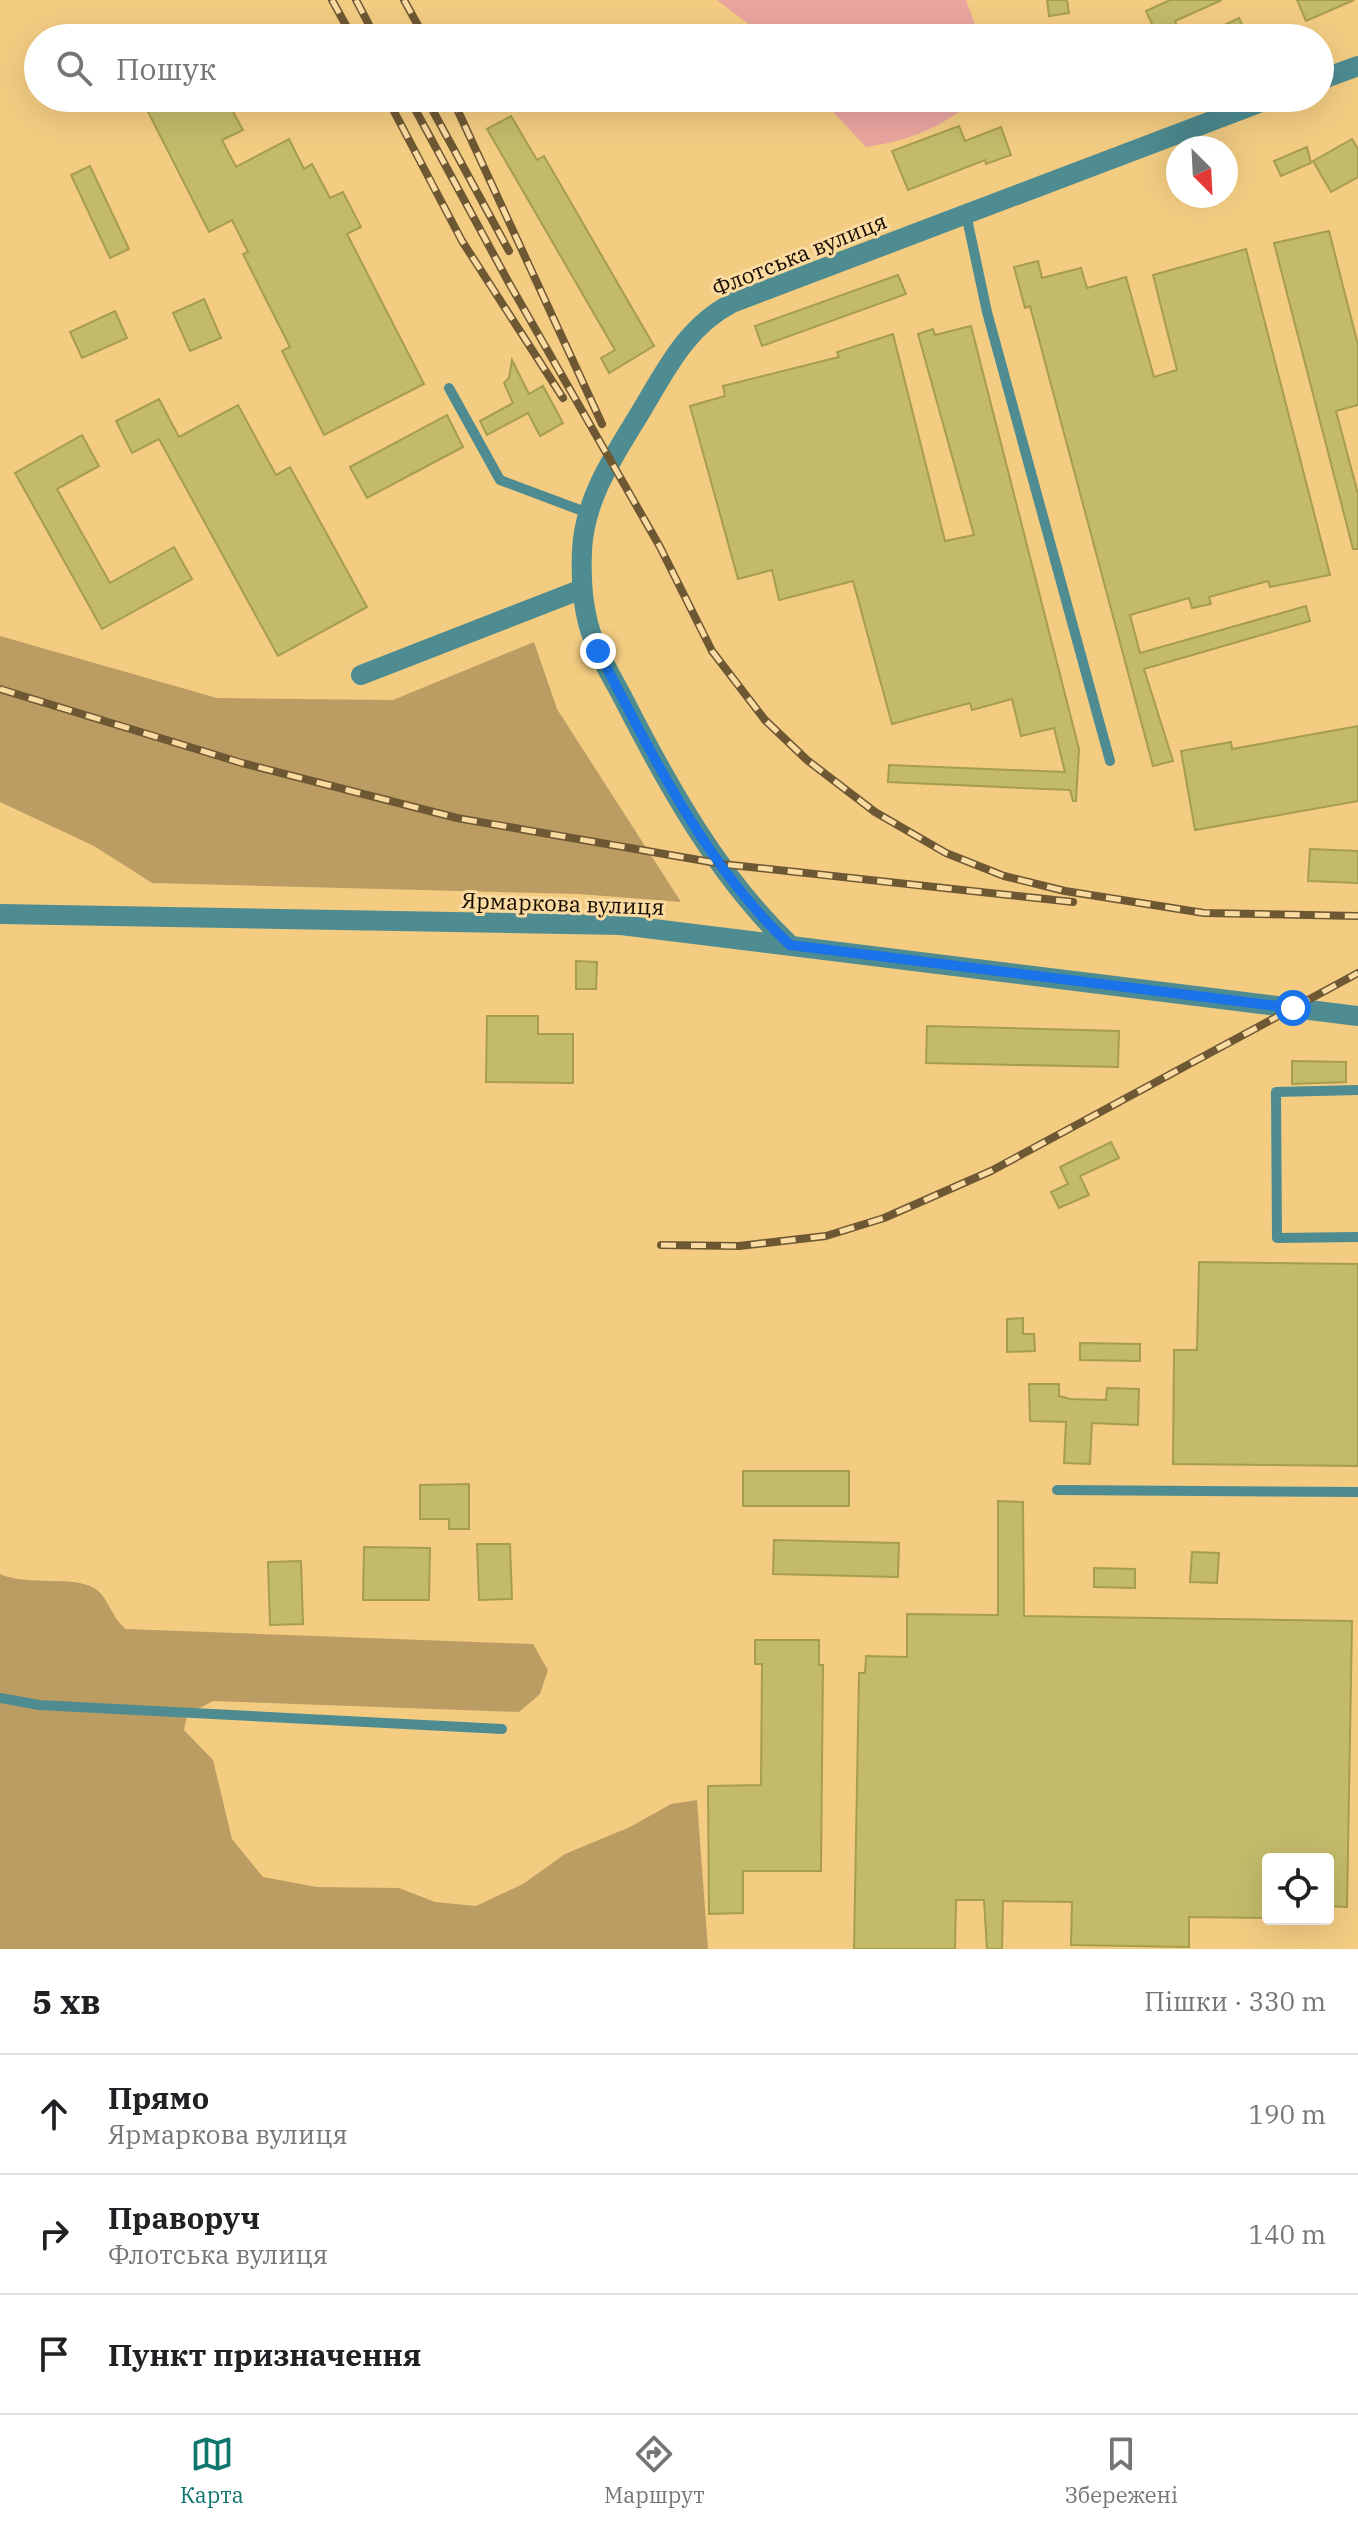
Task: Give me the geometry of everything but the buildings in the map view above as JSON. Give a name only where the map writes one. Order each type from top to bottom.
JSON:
[{"type":"street","points":[[1334,75],[1358,66]]},
{"type":"street","name":"Флотська вулиця","points":[[790,945],[760,916],[687,812],[598,651],[582,589],[582,548],[588,513],[611,461],[671,361],[689,335],[711,314],[732,303],[1235,112]]},
{"type":"street","points":[[361,675],[582,589]]},
{"type":"street","name":"Ярмаркова вулиця","points":[[0,914],[621,925],[1358,1016]]},
{"type":"lane","points":[[966,214],[987,312],[1110,761]]},
{"type":"lane","points":[[449,388],[500,480],[588,513]]},
{"type":"lane","points":[[1358,1090],[1276,1092],[1276,1107],[1277,1238],[1358,1237]]},
{"type":"lane","points":[[1057,1490],[1358,1492]]},
{"type":"lane","points":[[0,1698],[39,1705],[502,1729]]},
{"type":"shaded area","points":[[717,0],[966,0],[975,24],[749,24]]},
{"type":"shaded area","points":[[833,112],[958,112],[925,131],[866,147]]},
{"type":"shaded area","points":[[0,636],[217,698],[393,700],[534,642],[557,709],[681,902],[579,894],[152,883],[94,846],[0,802]]},
{"type":"shaded area","points":[[0,1574],[25,1580],[88,1585],[101,1594],[126,1629],[533,1644],[548,1670],[540,1694],[519,1712],[213,1701],[187,1715],[184,1730],[213,1760],[232,1839],[263,1877],[317,1887],[399,1888],[435,1902],[476,1906],[523,1884],[565,1854],[630,1827],[671,1804],[697,1800],[708,1949],[0,1949]]},
{"type":"railway","points":[[332,0],[345,24]]},
{"type":"railway","points":[[356,0],[369,24]]},
{"type":"railway","points":[[404,0],[417,24]]},
{"type":"railway","points":[[394,112],[462,241],[563,398]]},
{"type":"railway","points":[[417,112],[509,283],[660,547],[712,651],[765,720],[807,760],[875,812],[946,853],[1004,876],[1065,891],[1204,913],[1358,916]]},
{"type":"railway","points":[[434,112],[509,251]]},
{"type":"railway","points":[[458,112],[602,424]]},
{"type":"railway","points":[[0,689],[242,763],[457,818],[722,864],[1073,902]]},
{"type":"railway","points":[[661,1245],[739,1246],[826,1236],[884,1218],[991,1171],[1358,973]]},
{"type":"route","points":[[598,651],[687,812],[760,916],[790,945],[1293,1008]]}]
